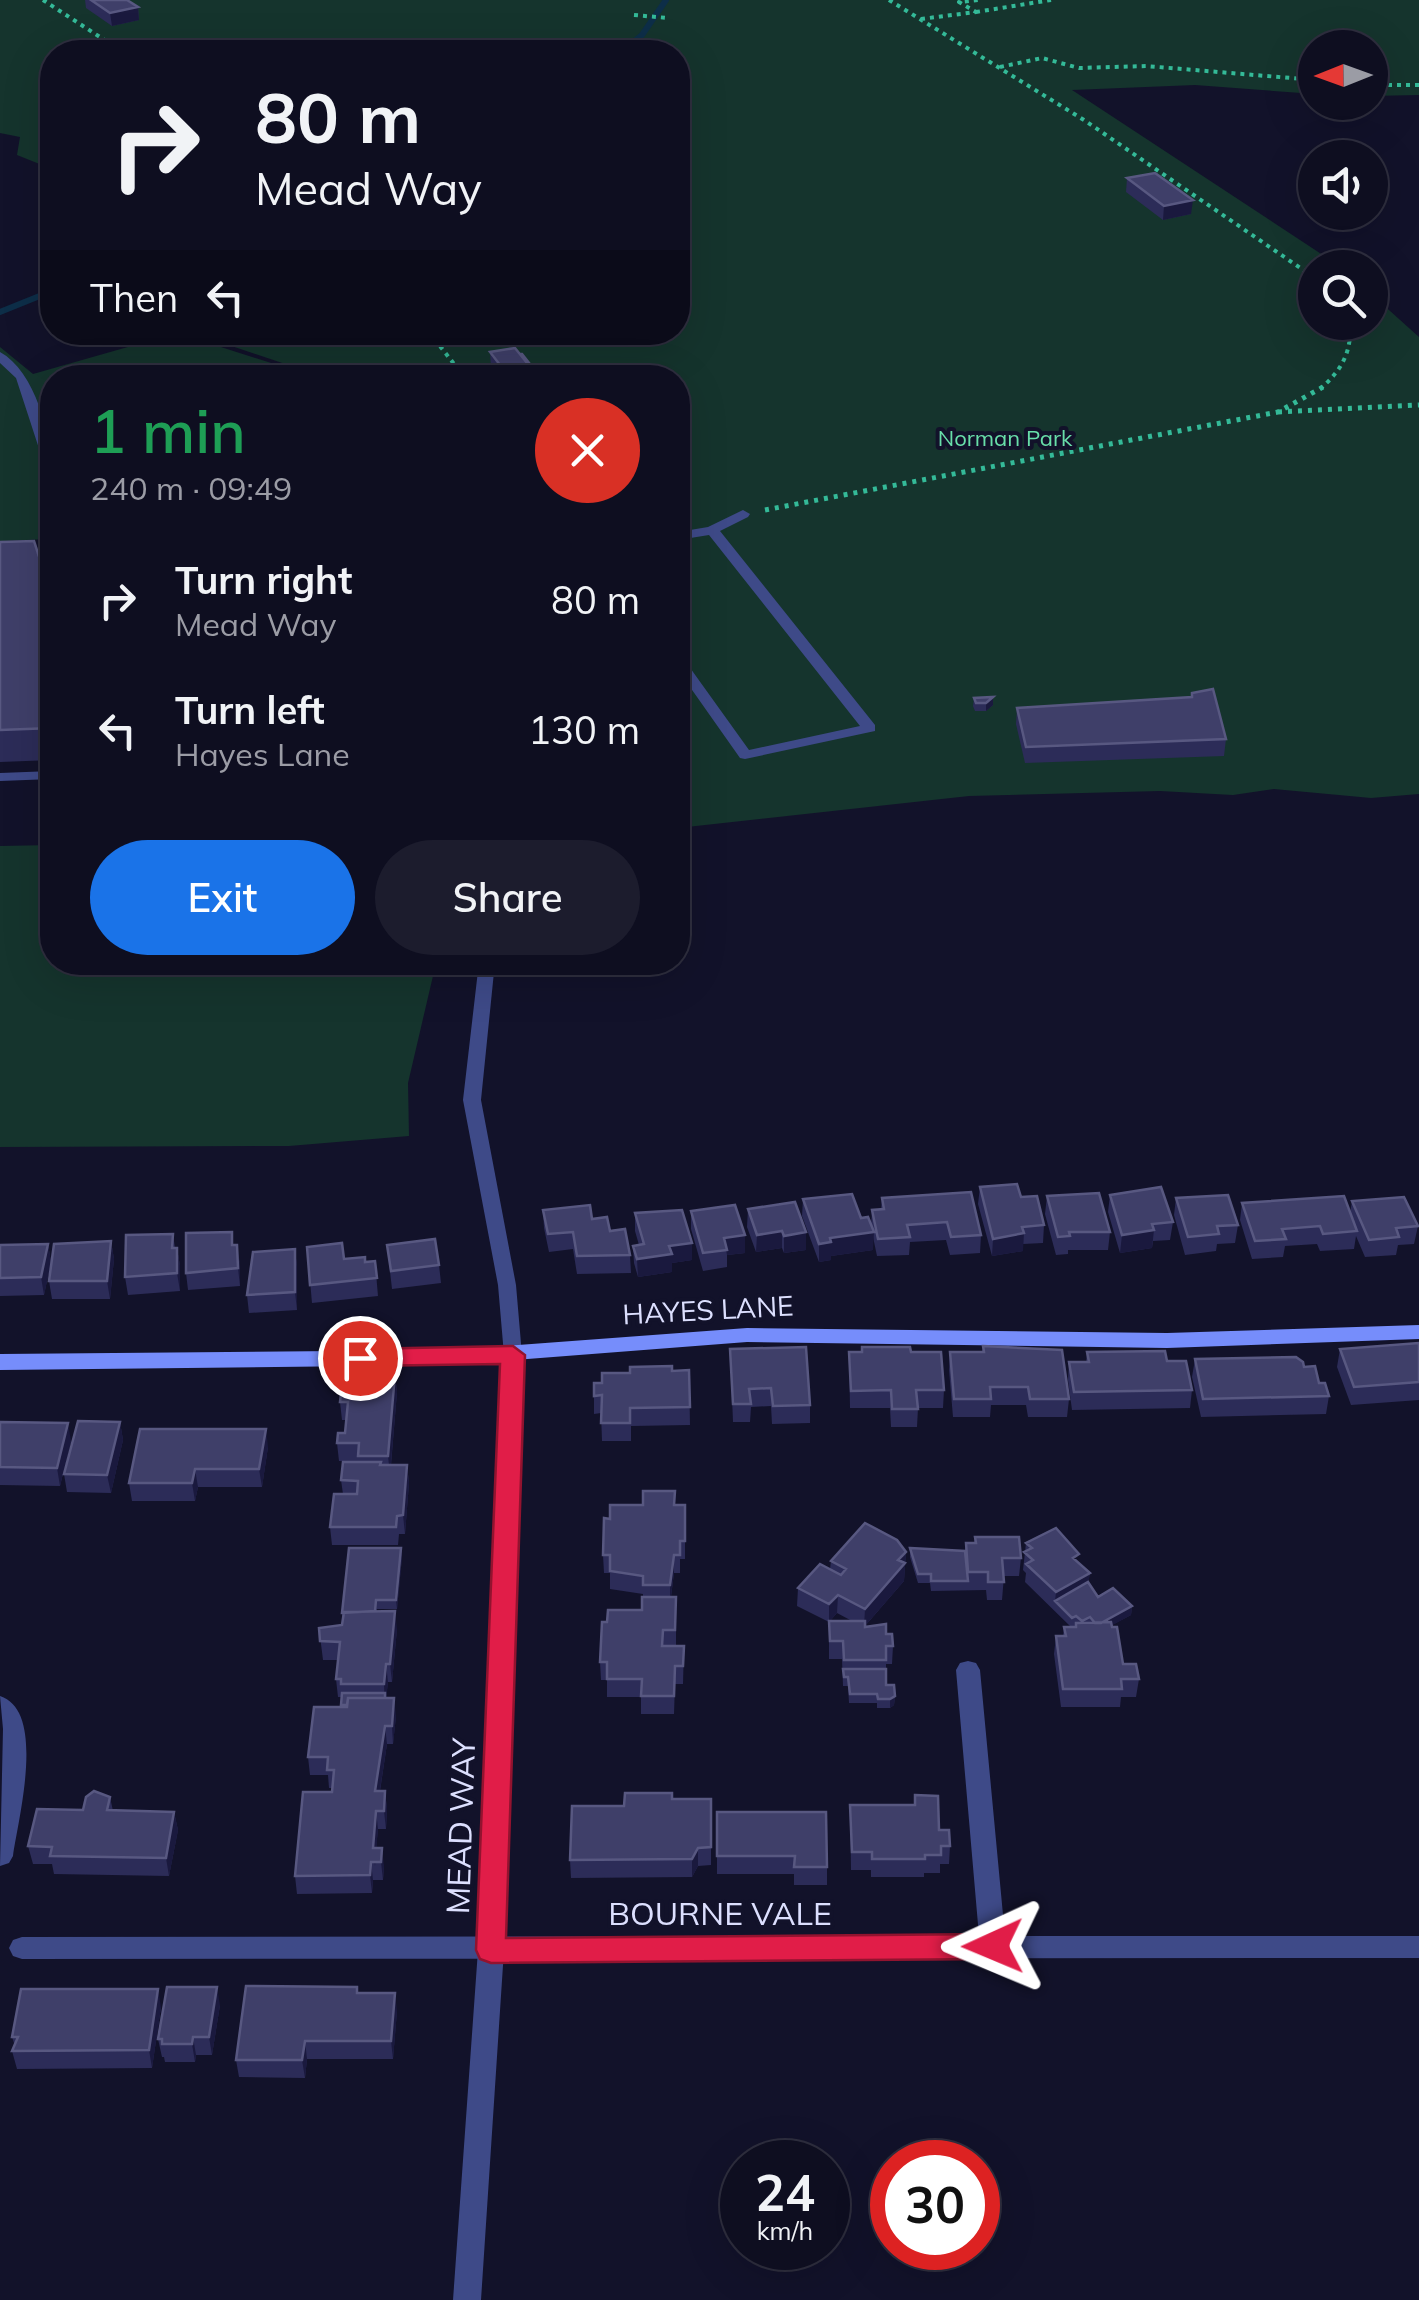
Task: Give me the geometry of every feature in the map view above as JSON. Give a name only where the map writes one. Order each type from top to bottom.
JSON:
[{"type":"main road","name":"HAYES LANE","points":[[0,1362],[513,1355],[740,1335],[934,1334],[1182,1341],[1342,1338],[1419,1332]]},
{"type":"street","name":"MEAD WAY","points":[[467,2300],[491,1950],[513,1355]]},
{"type":"street","points":[[968,1670],[993,1946]]},
{"type":"street","points":[[0,1705],[15,1728],[5,1781],[0,1856]]},
{"type":"street","name":"BOURNE VALE","points":[[22,1948],[1419,1947]]},
{"type":"lane","points":[[0,356],[22,377],[40,433]]},
{"type":"lane","points":[[690,534],[712,530],[743,514]]},
{"type":"lane","points":[[690,678],[745,755],[870,728],[712,530]]},
{"type":"lane","points":[[690,686],[694,684]]},
{"type":"lane","points":[[0,777],[40,775]]},
{"type":"lane","points":[[486,975],[472,1100],[507,1285],[513,1355]]},
{"type":"path","points":[[43,0],[105,40]]},
{"type":"path","points":[[889,0],[999,67],[1298,267]]},
{"type":"path","points":[[976,12],[959,2],[978,0]]},
{"type":"path","points":[[921,19],[1051,0]]},
{"type":"path","points":[[634,15],[668,18]]},
{"type":"path","points":[[999,67],[1042,58],[1079,68],[1146,66],[1298,79]]},
{"type":"path","points":[[1388,86],[1419,85]]},
{"type":"path","points":[[1278,412],[1313,396],[1335,376],[1350,340]]},
{"type":"path","points":[[439,345],[454,365]]},
{"type":"path","points":[[743,514],[1278,412],[1419,405]]},
{"type":"green space","name":"Norman Park","points":[[0,0],[1419,0],[1419,95],[1388,96],[1388,30],[1298,30],[1298,93],[1195,85],[1072,90],[1315,250],[1298,250],[1298,340],[1388,340],[1388,309],[1419,337],[1419,794],[1371,798],[1274,789],[1233,795],[1160,791],[969,796],[690,827],[690,365],[288,365],[229,345],[690,345],[690,40],[40,40],[40,164],[17,155],[20,137],[0,133]]},
{"type":"green space","points":[[135,345],[215,345],[277,365],[65,365]]},
{"type":"green space","points":[[0,347],[33,374],[40,372],[40,539],[4,541],[0,558]]},
{"type":"green space","points":[[40,845],[40,975],[433,975],[408,1083],[409,1136],[289,1146],[0,1147],[0,846]]},
{"type":"building","points":[[91,0],[127,0],[138,7],[110,13]]},
{"type":"building","points":[[1155,173],[1193,200],[1164,206],[1127,178]]},
{"type":"building","points":[[515,348],[529,365],[500,365],[490,352]]},
{"type":"building","points":[[34,541],[40,560],[40,728],[0,730],[0,542]]},
{"type":"building","points":[[1213,689],[1226,739],[1026,747],[1017,708],[1192,697],[1192,693]]},
{"type":"building","points":[[993,697],[986,703],[976,703],[974,698]]},
{"type":"building","points":[[1017,1184],[1021,1197],[1037,1196],[1044,1225],[1022,1227],[1024,1233],[993,1239],[980,1187]]},
{"type":"building","points":[[1161,1187],[1173,1222],[1152,1224],[1154,1230],[1122,1235],[1110,1195]]},
{"type":"building","points":[[971,1192],[981,1235],[951,1237],[947,1222],[907,1225],[910,1237],[878,1239],[872,1210],[884,1209],[882,1198]]},
{"type":"building","points":[[1099,1193],[1110,1232],[1069,1232],[1070,1236],[1058,1237],[1047,1196]]},
{"type":"building","points":[[852,1194],[861,1218],[868,1217],[874,1232],[830,1238],[831,1242],[819,1244],[803,1199]]},
{"type":"building","points":[[1228,1195],[1238,1225],[1217,1226],[1219,1234],[1188,1237],[1176,1198]]},
{"type":"building","points":[[1344,1196],[1357,1231],[1323,1234],[1320,1226],[1282,1229],[1286,1239],[1255,1241],[1242,1203]]},
{"type":"building","points":[[1404,1197],[1418,1226],[1396,1228],[1399,1237],[1369,1240],[1352,1201]]},
{"type":"building","points":[[795,1202],[806,1232],[757,1235],[748,1209]]},
{"type":"building","points":[[590,1205],[592,1219],[607,1217],[610,1231],[625,1229],[630,1255],[577,1256],[573,1232],[548,1234],[543,1210]]},
{"type":"building","points":[[735,1205],[745,1235],[724,1238],[727,1250],[703,1253],[691,1211]]},
{"type":"building","points":[[682,1210],[692,1243],[669,1246],[672,1254],[637,1259],[633,1246],[644,1244],[635,1213]]},
{"type":"building","points":[[232,1232],[238,1268],[186,1273],[186,1233]]},
{"type":"building","points":[[173,1234],[177,1273],[125,1277],[126,1235]]},
{"type":"building","points":[[435,1239],[439,1265],[391,1271],[387,1245]]},
{"type":"building","points":[[111,1241],[107,1281],[49,1281],[54,1244]]},
{"type":"building","points":[[342,1243],[344,1259],[365,1257],[365,1262],[375,1261],[377,1278],[310,1285],[307,1247]]},
{"type":"building","points":[[48,1244],[41,1277],[0,1278],[0,1245]]},
{"type":"building","points":[[295,1249],[295,1292],[247,1295],[253,1252]]},
{"type":"building","points":[[1419,1343],[1419,1382],[1354,1387],[1340,1349]]},
{"type":"building","points":[[983,1346],[1062,1350],[1069,1399],[1030,1399],[1028,1387],[990,1387],[991,1399],[954,1399],[950,1352],[984,1352]]},
{"type":"building","points":[[806,1347],[810,1405],[773,1406],[771,1388],[749,1389],[751,1404],[733,1404],[730,1349]]},
{"type":"building","points":[[862,1347],[910,1347],[911,1352],[941,1352],[944,1390],[916,1390],[918,1409],[892,1409],[891,1390],[851,1391],[849,1352],[862,1352]]},
{"type":"building","points":[[1165,1351],[1167,1361],[1186,1361],[1192,1390],[1074,1392],[1069,1362],[1089,1362],[1087,1352]]},
{"type":"building","points":[[1296,1357],[1304,1367],[1315,1366],[1319,1383],[1325,1383],[1329,1396],[1203,1399],[1195,1359]]},
{"type":"building","points":[[672,1366],[672,1371],[689,1370],[690,1407],[630,1408],[630,1423],[601,1423],[602,1395],[594,1396],[594,1383],[602,1383],[602,1373],[630,1373],[630,1367]]},
{"type":"building","points":[[343,1374],[395,1374],[388,1456],[358,1456],[359,1443],[337,1443],[338,1433],[345,1433],[348,1402],[340,1402]]},
{"type":"building","points":[[78,1421],[120,1422],[107,1475],[64,1474]]},
{"type":"building","points":[[0,1422],[68,1423],[57,1468],[0,1467]]},
{"type":"building","points":[[140,1429],[266,1429],[259,1469],[195,1469],[192,1483],[129,1483]]},
{"type":"building","points":[[343,1462],[407,1465],[403,1515],[397,1516],[396,1527],[330,1527],[334,1494],[357,1494],[358,1481],[341,1480]]},
{"type":"building","points":[[643,1491],[675,1491],[674,1505],[685,1505],[685,1541],[680,1541],[680,1555],[674,1555],[670,1585],[643,1585],[643,1576],[610,1571],[610,1555],[603,1555],[604,1518],[610,1519],[610,1505],[643,1505]]},
{"type":"building","points":[[865,1523],[897,1540],[906,1552],[898,1560],[905,1563],[865,1609],[838,1595],[829,1604],[798,1588],[820,1564],[841,1575],[846,1569],[831,1561]]},
{"type":"building","points":[[1056,1528],[1079,1554],[1073,1558],[1090,1573],[1056,1592],[1026,1564],[1033,1560],[1024,1552],[1032,1548],[1026,1543]]},
{"type":"building","points":[[975,1537],[1019,1537],[1021,1558],[1002,1558],[1004,1582],[988,1582],[988,1572],[968,1572],[966,1543],[976,1543]]},
{"type":"building","points":[[349,1548],[401,1548],[396,1600],[376,1600],[375,1611],[342,1613]]},
{"type":"building","points":[[910,1548],[965,1551],[968,1581],[931,1581],[931,1574],[918,1574]]},
{"type":"building","points":[[1088,1582],[1098,1597],[1113,1588],[1132,1606],[1101,1623],[1090,1617],[1082,1621],[1076,1616],[1072,1618],[1055,1601]]},
{"type":"building","points":[[642,1597],[676,1597],[675,1630],[663,1630],[662,1646],[684,1646],[683,1666],[675,1666],[674,1696],[641,1696],[642,1679],[607,1679],[607,1662],[600,1662],[602,1622],[607,1622],[608,1610],[642,1610]]},
{"type":"building","points":[[395,1611],[384,1684],[341,1684],[341,1679],[336,1679],[340,1642],[320,1641],[319,1628],[342,1625],[344,1612]]},
{"type":"building","points":[[829,1621],[865,1621],[865,1627],[886,1624],[886,1634],[892,1634],[893,1646],[886,1646],[886,1660],[844,1660],[843,1641],[830,1641]]},
{"type":"building","points":[[1111,1622],[1112,1627],[1117,1627],[1123,1664],[1136,1664],[1139,1679],[1121,1679],[1122,1689],[1063,1689],[1056,1636],[1066,1636],[1064,1627],[1076,1627],[1076,1623]]},
{"type":"building","points":[[843,1669],[886,1669],[886,1685],[894,1685],[895,1696],[878,1699],[877,1694],[850,1694]]},
{"type":"building","points":[[342,1693],[385,1693],[385,1698],[348,1698],[347,1705],[341,1705]]},
{"type":"building","points":[[348,1698],[394,1698],[392,1726],[385,1726],[375,1791],[385,1791],[384,1811],[376,1811],[373,1848],[382,1848],[381,1862],[371,1862],[370,1875],[295,1876],[303,1792],[332,1792],[334,1770],[327,1770],[328,1757],[308,1757],[314,1707],[347,1707]]},
{"type":"building","points":[[94,1791],[110,1797],[107,1810],[174,1812],[166,1858],[50,1856],[52,1847],[28,1846],[37,1809],[83,1810],[86,1797]]},
{"type":"building","points":[[625,1793],[672,1793],[672,1799],[711,1799],[711,1847],[698,1848],[692,1859],[570,1860],[572,1806],[624,1806]]},
{"type":"building","points":[[915,1795],[938,1796],[939,1830],[949,1830],[950,1846],[941,1846],[941,1855],[925,1855],[925,1859],[872,1859],[872,1852],[852,1852],[850,1805],[915,1805]]},
{"type":"building","points":[[717,1812],[826,1812],[827,1867],[794,1867],[795,1856],[717,1856]]},
{"type":"building","points":[[246,1986],[357,1987],[357,1993],[395,1993],[391,2041],[305,2041],[302,2060],[236,2060]]},
{"type":"building","points":[[167,1987],[217,1987],[209,2037],[193,2037],[192,2044],[162,2044],[162,2039],[158,2039]]},
{"type":"building","points":[[21,1989],[158,1989],[149,2050],[12,2051],[18,2037],[12,2037]]},
{"type":"waterway","points":[[636,40],[666,0]]},
{"type":"waterway","points":[[0,312],[40,296]]},
{"type":"route","points":[[360,1358],[513,1355],[491,1950],[993,1946]]}]
